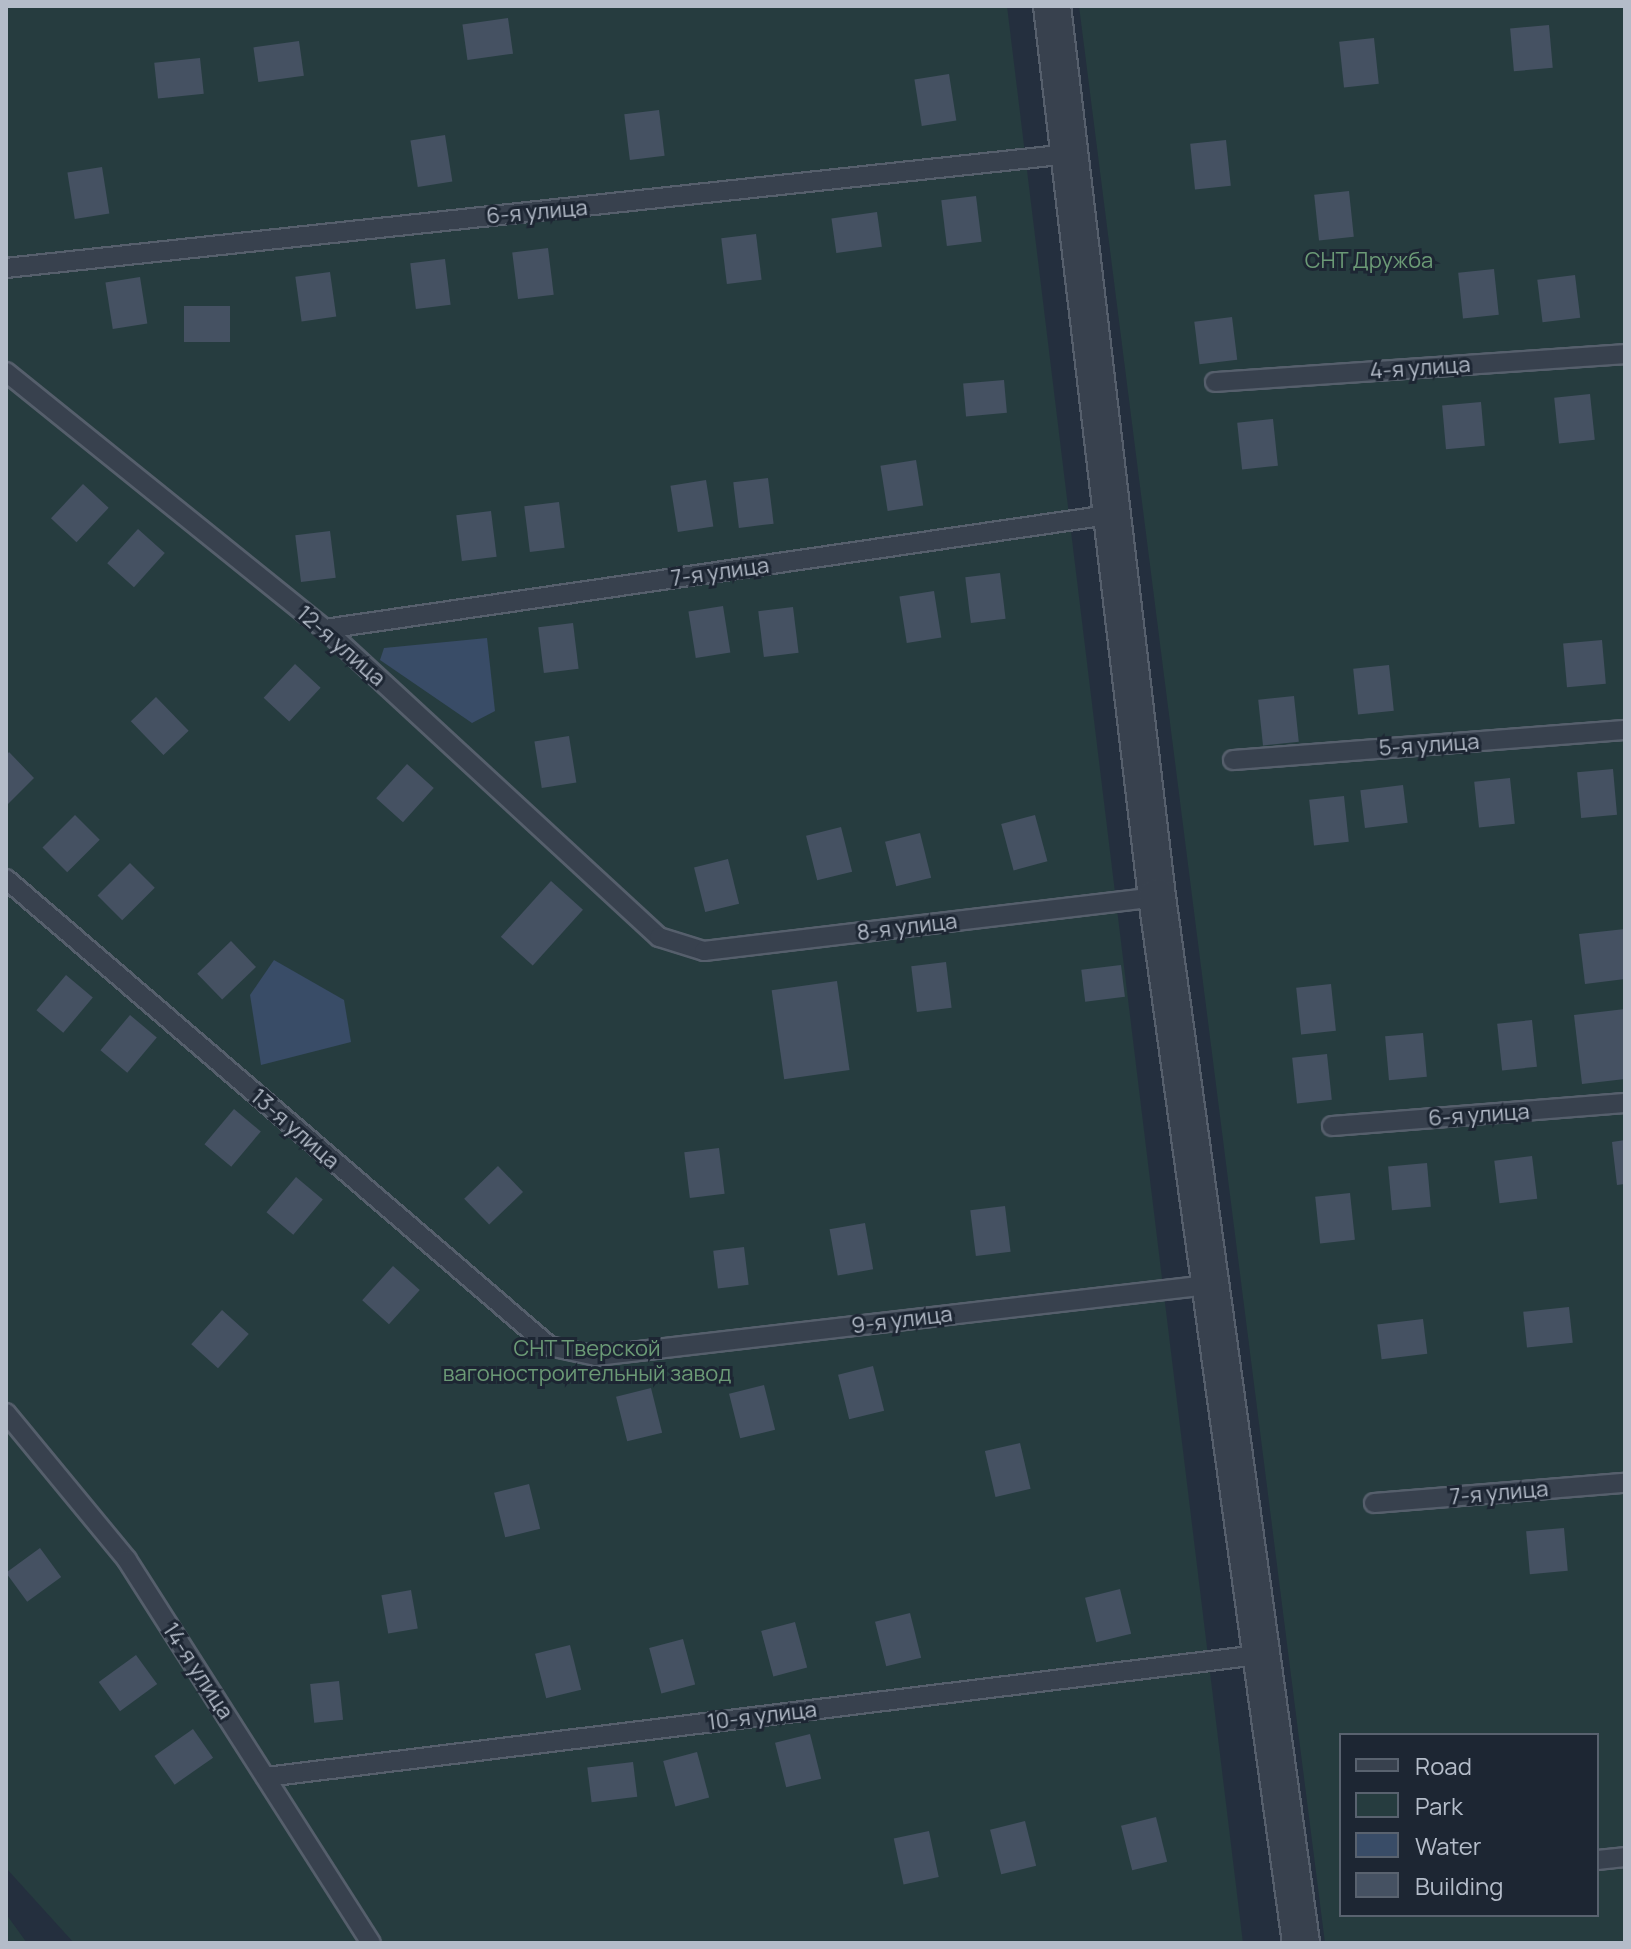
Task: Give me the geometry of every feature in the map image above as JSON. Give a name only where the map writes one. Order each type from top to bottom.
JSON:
[{"type":"street","points":[[1052,6],[1115,514],[1157,897],[1258,1655],[1301,1943]]},
{"type":"lane","name":"6-я улица","points":[[6,268],[1069,154]]},
{"type":"lane","name":"4-я улица","points":[[1215,382],[1625,354]]},
{"type":"lane","name":"12-я улица","points":[[6,372],[325,629],[659,937]]},
{"type":"lane","name":"7-я улица","points":[[325,629],[1115,514]]},
{"type":"lane","name":"5-я улица","points":[[1233,760],[1625,730]]},
{"type":"lane","name":"13-я улица","points":[[6,879],[520,1325],[549,1346],[596,1356]]},
{"type":"lane","name":"8-я улица","points":[[659,937],[704,951],[1157,897]]},
{"type":"lane","name":"6-я улица","points":[[1332,1126],[1625,1103]]},
{"type":"lane","name":"9-я улица","points":[[596,1356],[1208,1285]]},
{"type":"lane","name":"14-я улица","points":[[6,1413],[127,1560],[371,1943]]},
{"type":"lane","name":"7-я улица","points":[[1374,1503],[1625,1483]]},
{"type":"lane","name":"10-я улица","points":[[266,1777],[1258,1655]]},
{"type":"lane","points":[[1599,1860],[1625,1857]]},
{"type":"green space","name":"СНТ Тверской вагоностроительный завод","points":[[6,6],[1007,6],[1243,1943],[74,1943],[6,1868]]},
{"type":"green space","name":"СНТ Дружба","points":[[1079,6],[1625,6],[1625,1943],[1325,1943]]},
{"type":"green space","points":[[6,1914],[27,1943],[6,1943]]},
{"type":"water","points":[[487,638],[495,711],[472,723],[380,660],[384,648]]},
{"type":"water","points":[[274,960],[344,1000],[351,1042],[261,1065],[250,995]]},
{"type":"building","points":[[508,18],[513,54],[467,60],[462,24]]},
{"type":"building","points":[[1549,25],[1553,68],[1514,71],[1510,28]]},
{"type":"building","points":[[1374,38],[1379,84],[1344,87],[1339,42]]},
{"type":"building","points":[[299,41],[304,76],[258,82],[253,47]]},
{"type":"building","points":[[200,58],[204,94],[158,99],[154,63]]},
{"type":"building","points":[[949,74],[956,120],[922,126],[914,79]]},
{"type":"building","points":[[659,110],[665,156],[630,160],[624,114]]},
{"type":"building","points":[[445,135],[452,181],[418,187],[410,140]]},
{"type":"building","points":[[1226,140],[1231,186],[1195,190],[1190,144]]},
{"type":"building","points":[[102,167],[109,213],[75,219],[67,172]]},
{"type":"building","points":[[1349,191],[1354,237],[1319,240],[1314,195]]},
{"type":"building","points":[[976,196],[982,242],[947,246],[941,200]]},
{"type":"building","points":[[877,212],[882,247],[836,253],[831,218]]},
{"type":"building","points":[[756,234],[762,280],[727,284],[721,238]]},
{"type":"building","points":[[548,248],[554,295],[518,299],[512,252]]},
{"type":"building","points":[[445,259],[451,305],[416,309],[410,263]]},
{"type":"building","points":[[1494,269],[1499,315],[1463,319],[1458,273]]},
{"type":"building","points":[[330,272],[336,317],[302,321],[295,277]]},
{"type":"building","points":[[1575,275],[1580,318],[1543,322],[1537,280]]},
{"type":"building","points":[[140,277],[147,323],[113,329],[105,282]]},
{"type":"building","points":[[184,306],[230,306],[230,342],[184,342]]},
{"type":"building","points":[[1232,317],[1237,360],[1200,364],[1194,322]]},
{"type":"building","points":[[1004,380],[1007,413],[966,416],[963,384]]},
{"type":"building","points":[[1590,394],[1595,440],[1559,444],[1554,398]]},
{"type":"building","points":[[1481,402],[1485,446],[1446,449],[1442,405]]},
{"type":"building","points":[[1273,419],[1278,466],[1242,470],[1237,423]]},
{"type":"building","points":[[916,460],[923,505],[888,511],[880,466]]},
{"type":"building","points":[[768,478],[774,524],[739,528],[733,482]]},
{"type":"building","points":[[706,480],[713,526],[678,532],[670,486]]},
{"type":"building","points":[[83,484],[109,508],[77,542],[51,518]]},
{"type":"building","points":[[559,502],[565,548],[530,552],[524,506]]},
{"type":"building","points":[[491,511],[497,557],[462,561],[456,515]]},
{"type":"building","points":[[138,529],[165,553],[134,587],[107,563]]},
{"type":"building","points":[[330,531],[336,578],[301,582],[295,535]]},
{"type":"building","points":[[1000,573],[1006,619],[971,623],[965,577]]},
{"type":"building","points":[[934,591],[941,637],[907,643],[899,596]]},
{"type":"building","points":[[723,606],[730,652],[696,658],[688,611]]},
{"type":"building","points":[[793,607],[799,653],[764,657],[758,611]]},
{"type":"building","points":[[573,623],[579,669],[544,673],[538,627]]},
{"type":"building","points":[[1602,640],[1606,684],[1567,687],[1563,643]]},
{"type":"building","points":[[295,664],[321,688],[289,722],[264,698]]},
{"type":"building","points":[[1389,665],[1394,711],[1358,715],[1353,669]]},
{"type":"building","points":[[1294,696],[1299,742],[1263,746],[1258,700]]},
{"type":"building","points":[[156,697],[189,731],[163,755],[131,721]]},
{"type":"building","points":[[569,736],[576,782],[542,788],[534,741]]},
{"type":"building","points":[[9,752],[34,778],[6,806],[6,756]]},
{"type":"building","points":[[407,764],[434,788],[403,822],[376,798]]},
{"type":"building","points":[[1613,769],[1617,815],[1581,818],[1577,772]]},
{"type":"building","points":[[1510,778],[1515,824],[1479,828],[1474,782]]},
{"type":"building","points":[[1403,785],[1408,823],[1365,828],[1360,790]]},
{"type":"building","points":[[1344,796],[1349,842],[1314,845],[1309,800]]},
{"type":"building","points":[[75,815],[100,840],[67,872],[42,848]]},
{"type":"building","points":[[1035,815],[1047,861],[1014,870],[1001,824]]},
{"type":"building","points":[[841,827],[852,872],[817,880],[806,836]]},
{"type":"building","points":[[920,833],[931,878],[896,886],[885,842]]},
{"type":"building","points":[[728,859],[739,904],[705,912],[694,867]]},
{"type":"building","points":[[130,863],[155,888],[122,920],[97,896]]},
{"type":"building","points":[[551,881],[583,910],[533,966],[501,937]]},
{"type":"building","points":[[1625,929],[1625,979],[1585,984],[1579,934]]},
{"type":"building","points":[[231,941],[256,967],[222,1000],[197,974]]},
{"type":"building","points":[[946,962],[952,1008],[917,1012],[911,966]]},
{"type":"building","points":[[1121,965],[1125,997],[1085,1002],[1081,970]]},
{"type":"building","points":[[66,975],[93,997],[63,1033],[36,1010]]},
{"type":"building","points":[[837,981],[850,1070],[784,1079],[772,990]]},
{"type":"building","points":[[1331,984],[1336,1031],[1301,1034],[1296,988]]},
{"type":"building","points":[[1625,1009],[1625,1079],[1582,1084],[1574,1015]]},
{"type":"building","points":[[130,1015],[157,1037],[127,1073],[100,1050]]},
{"type":"building","points":[[1532,1020],[1537,1067],[1502,1070],[1497,1024]]},
{"type":"building","points":[[1423,1033],[1427,1077],[1389,1080],[1385,1036]]},
{"type":"building","points":[[1327,1054],[1332,1100],[1297,1103],[1292,1058]]},
{"type":"building","points":[[234,1109],[261,1131],[231,1167],[204,1144]]},
{"type":"building","points":[[1625,1140],[1625,1184],[1617,1185],[1612,1142]]},
{"type":"building","points":[[719,1148],[725,1194],[690,1198],[684,1152]]},
{"type":"building","points":[[1532,1156],[1537,1199],[1500,1203],[1494,1161]]},
{"type":"building","points":[[1427,1163],[1431,1207],[1392,1210],[1388,1166]]},
{"type":"building","points":[[498,1166],[523,1192],[489,1225],[464,1199]]},
{"type":"building","points":[[296,1177],[323,1199],[293,1235],[266,1212]]},
{"type":"building","points":[[1350,1193],[1355,1240],[1320,1243],[1315,1197]]},
{"type":"building","points":[[1005,1206],[1011,1252],[976,1256],[970,1210]]},
{"type":"building","points":[[865,1223],[873,1269],[838,1276],[830,1229]]},
{"type":"building","points":[[744,1247],[749,1285],[718,1288],[713,1251]]},
{"type":"building","points":[[393,1266],[420,1290],[389,1324],[362,1300]]},
{"type":"building","points":[[1569,1307],[1573,1343],[1527,1348],[1523,1312]]},
{"type":"building","points":[[222,1310],[249,1334],[218,1368],[191,1344]]},
{"type":"building","points":[[1423,1319],[1427,1354],[1382,1359],[1377,1325]]},
{"type":"building","points":[[873,1366],[884,1411],[849,1419],[838,1375]]},
{"type":"building","points":[[764,1385],[775,1430],[740,1438],[729,1394]]},
{"type":"building","points":[[651,1388],[662,1433],[627,1441],[616,1397]]},
{"type":"building","points":[[1020,1443],[1031,1489],[995,1497],[985,1451]]},
{"type":"building","points":[[529,1484],[540,1529],[505,1537],[494,1493]]},
{"type":"building","points":[[1564,1528],[1568,1571],[1530,1574],[1526,1531]]},
{"type":"building","points":[[40,1548],[61,1577],[27,1602],[6,1573]]},
{"type":"building","points":[[1120,1589],[1131,1634],[1096,1642],[1085,1598]]},
{"type":"building","points":[[411,1590],[418,1628],[388,1634],[381,1595]]},
{"type":"building","points":[[910,1613],[921,1658],[886,1666],[875,1622]]},
{"type":"building","points":[[795,1622],[807,1667],[773,1676],[761,1631]]},
{"type":"building","points":[[683,1639],[695,1684],[661,1693],[649,1648]]},
{"type":"building","points":[[570,1645],[581,1690],[546,1698],[535,1654]]},
{"type":"building","points":[[136,1655],[157,1684],[120,1711],[99,1682]]},
{"type":"building","points":[[339,1681],[343,1720],[314,1723],[310,1684]]},
{"type":"building","points":[[193,1729],[213,1758],[175,1785],[154,1756]]},
{"type":"building","points":[[810,1734],[821,1779],[786,1787],[775,1743]]},
{"type":"building","points":[[697,1752],[709,1797],[675,1806],[663,1761]]},
{"type":"building","points":[[633,1762],[637,1797],[592,1802],[587,1768]]},
{"type":"building","points":[[1156,1817],[1167,1862],[1132,1870],[1121,1826]]},
{"type":"building","points":[[1025,1821],[1036,1866],[1001,1874],[990,1830]]},
{"type":"building","points":[[929,1831],[939,1877],[904,1884],[894,1838]]}]
